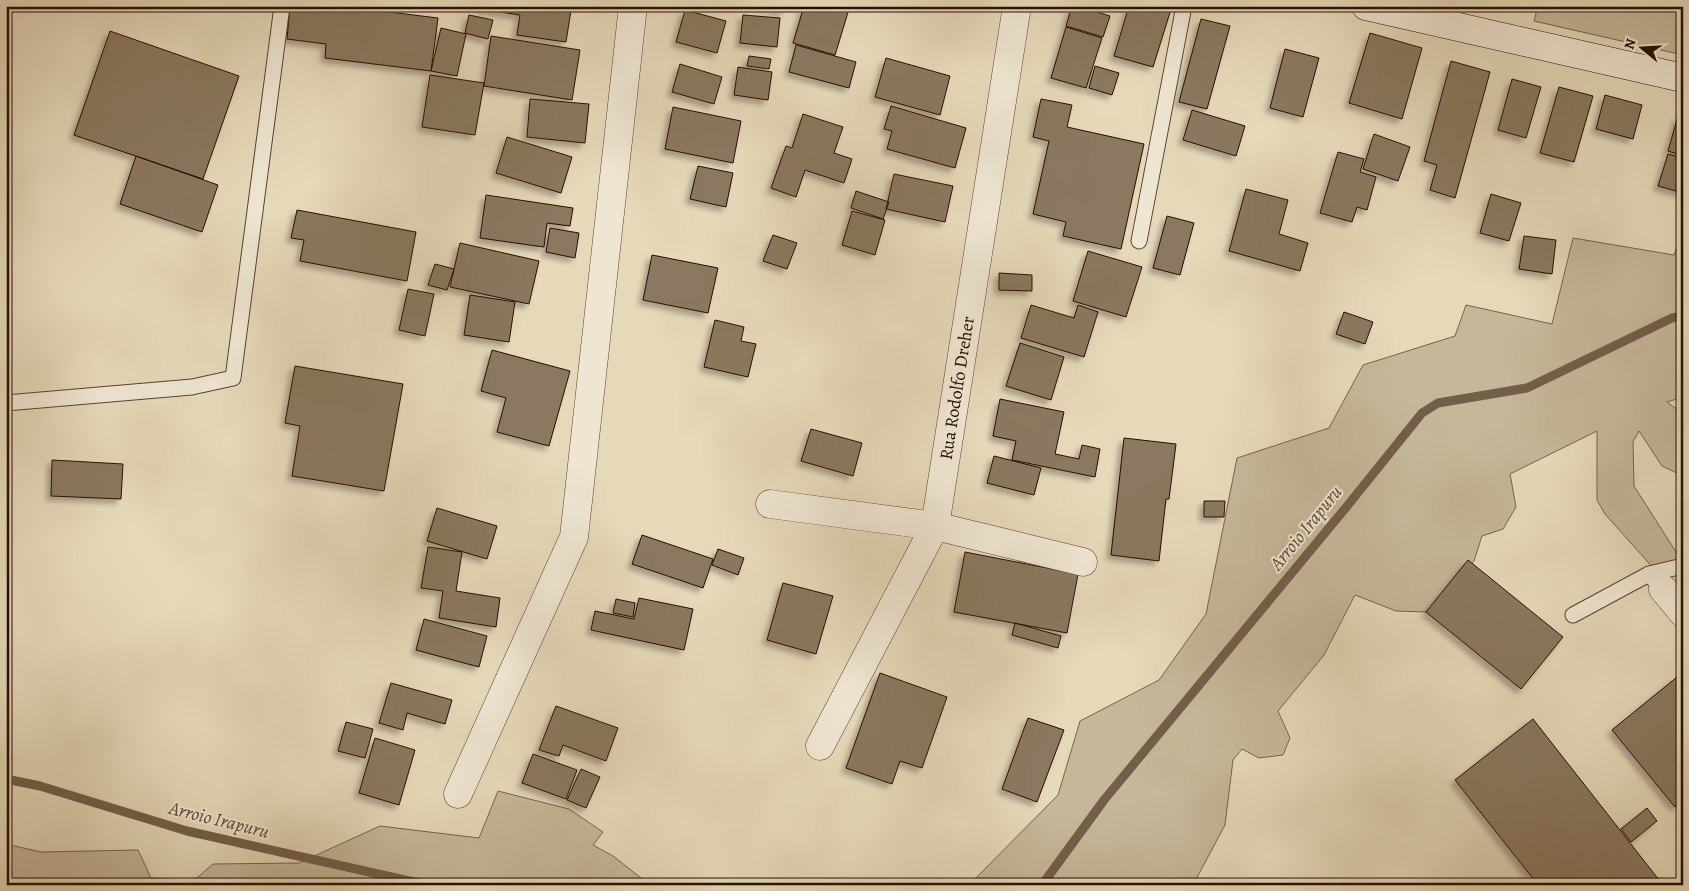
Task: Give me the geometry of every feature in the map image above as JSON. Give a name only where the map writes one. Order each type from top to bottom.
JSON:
[{"type":"street","points":[[458,794],[574,536],[633,6]]},
{"type":"street","name":"Rua Rodolfo Dreher","points":[[820,746],[935,526],[1016,6]]},
{"type":"street","points":[[1366,6],[1683,78]]},
{"type":"street","points":[[770,504],[935,526],[1083,562]]},
{"type":"street","points":[[1656,582],[1683,612]]},
{"type":"lane","points":[[6,403],[192,387],[233,378],[282,6]]},
{"type":"lane","points":[[1139,241],[1184,6]]},
{"type":"lane","points":[[1573,615],[1656,582],[1683,566]]},
{"type":"shaded area","points":[[1538,6],[1683,6],[1683,55],[1534,21]]},
{"type":"shaded area","points":[[1683,231],[1683,397],[1667,402],[1683,414],[1683,476],[1662,466],[1639,431],[1633,442],[1634,486],[1683,563],[1654,569],[1605,514],[1597,500],[1597,431],[1510,474],[1516,507],[1503,529],[1482,536],[1474,561],[1426,612],[1396,611],[1355,595],[1324,655],[1278,711],[1290,738],[1283,755],[1259,758],[1242,749],[1233,760],[1225,825],[1193,885],[969,885],[1058,795],[1080,721],[1159,680],[1206,614],[1237,458],[1329,428],[1363,365],[1455,336],[1466,305],[1552,324],[1573,238],[1674,255]]},
{"type":"shaded area","points":[[498,791],[569,809],[603,832],[593,845],[613,856],[650,885],[6,885],[6,844],[41,852],[138,850],[151,878],[192,882],[213,864],[299,863],[380,826],[479,838]]},
{"type":"building","points":[[290,6],[340,6],[438,18],[431,71],[325,58],[326,44],[287,39]]},
{"type":"building","points":[[481,6],[546,6],[571,10],[566,42],[517,35],[520,15],[481,9]]},
{"type":"building","points":[[762,6],[786,6],[784,12]]},
{"type":"building","points":[[804,6],[837,6],[849,9],[835,55],[793,43]]},
{"type":"building","points":[[1072,6],[1110,16],[1103,37],[1066,26]]},
{"type":"building","points":[[1129,6],[1172,6],[1153,67],[1114,56]]},
{"type":"building","points":[[685,10],[726,21],[717,53],[676,42]]},
{"type":"building","points":[[469,15],[493,20],[488,39],[465,33]]},
{"type":"building","points":[[743,15],[780,18],[777,47],[740,43]]},
{"type":"building","points":[[1201,19],[1230,26],[1207,109],[1179,102]]},
{"type":"building","points":[[1066,27],[1102,38],[1086,88],[1051,78]]},
{"type":"building","points":[[441,28],[466,34],[457,76],[431,71]]},
{"type":"building","points":[[110,31],[239,76],[203,179],[74,135]]},
{"type":"building","points":[[1370,33],[1422,48],[1402,119],[1349,103]]},
{"type":"building","points":[[491,36],[580,50],[572,100],[484,86]]},
{"type":"building","points":[[796,45],[856,62],[849,88],[789,72]]},
{"type":"building","points":[[1285,49],[1319,58],[1303,117],[1270,108]]},
{"type":"building","points":[[749,56],[771,59],[769,69],[747,66]]},
{"type":"building","points":[[886,58],[950,76],[940,115],[875,97]]},
{"type":"building","points":[[1451,61],[1490,72],[1455,198],[1430,190],[1437,165],[1424,161]]},
{"type":"building","points":[[680,64],[722,77],[714,104],[672,92]]},
{"type":"building","points":[[1095,66],[1119,73],[1112,95],[1089,88]]},
{"type":"building","points":[[738,67],[772,72],[768,100],[734,95]]},
{"type":"building","points":[[430,75],[484,83],[475,135],[422,127]]},
{"type":"building","points":[[1512,79],[1541,87],[1526,138],[1498,130]]},
{"type":"building","points":[[1559,87],[1593,96],[1574,162],[1540,153]]},
{"type":"building","points":[[1605,95],[1642,105],[1633,139],[1596,129]]},
{"type":"building","points":[[530,99],[589,104],[585,143],[527,137]]},
{"type":"building","points":[[1041,99],[1072,105],[1067,127],[1144,144],[1121,249],[1063,236],[1066,222],[1033,214],[1049,141],[1033,137]]},
{"type":"building","points":[[891,106],[966,128],[955,168],[887,149],[892,131],[884,129]]},
{"type":"building","points":[[673,107],[741,121],[733,163],[665,149]]},
{"type":"building","points":[[1192,110],[1245,126],[1236,156],[1183,140]]},
{"type":"building","points":[[803,114],[843,127],[834,153],[852,159],[844,183],[805,170],[796,197],[771,188],[786,146],[792,148]]},
{"type":"building","points":[[1678,116],[1683,118],[1683,156],[1668,151]]},
{"type":"building","points":[[1374,134],[1410,147],[1398,181],[1363,169]]},
{"type":"building","points":[[507,137],[572,157],[561,193],[496,173]]},
{"type":"building","points":[[1338,152],[1364,159],[1360,172],[1376,177],[1367,210],[1357,207],[1352,222],[1320,213]]},
{"type":"building","points":[[1668,154],[1683,158],[1683,193],[1658,186]]},
{"type":"building","points":[[136,156],[218,185],[202,232],[120,204]]},
{"type":"building","points":[[698,166],[733,173],[726,207],[690,199]]},
{"type":"building","points":[[894,174],[953,186],[945,222],[886,209]]},
{"type":"building","points":[[1246,189],[1288,200],[1279,234],[1308,243],[1300,271],[1229,251]]},
{"type":"building","points":[[856,191],[889,202],[883,219],[851,208]]},
{"type":"building","points":[[1491,194],[1521,203],[1509,241],[1480,233]]},
{"type":"building","points":[[486,195],[573,208],[570,226],[547,223],[544,247],[480,238]]},
{"type":"building","points":[[297,210],[416,232],[407,281],[300,261],[304,240],[291,238]]},
{"type":"building","points":[[852,211],[885,220],[875,255],[842,245]]},
{"type":"building","points":[[1167,216],[1194,223],[1180,275],[1153,268]]},
{"type":"building","points":[[550,228],[579,233],[575,258],[546,252]]},
{"type":"building","points":[[773,235],[797,243],[787,269],[763,261]]},
{"type":"building","points":[[1524,236],[1556,240],[1552,274],[1519,269]]},
{"type":"building","points":[[460,243],[539,261],[529,304],[450,287]]},
{"type":"building","points":[[1088,251],[1142,267],[1126,317],[1073,301]]},
{"type":"building","points":[[652,255],[718,268],[708,313],[643,300]]},
{"type":"building","points":[[435,264],[454,269],[447,290],[428,285]]},
{"type":"building","points":[[999,273],[1032,275],[1032,291],[999,290]]},
{"type":"building","points":[[408,289],[434,294],[425,336],[399,330]]},
{"type":"building","points":[[470,295],[515,302],[509,342],[464,335]]},
{"type":"building","points":[[1031,305],[1074,318],[1078,305],[1098,312],[1084,357],[1021,338]]},
{"type":"building","points":[[1344,312],[1373,322],[1365,344],[1336,334]]},
{"type":"building","points":[[715,320],[744,327],[741,341],[756,344],[748,377],[704,367]]},
{"type":"building","points":[[1020,343],[1064,357],[1051,400],[1006,386]]},
{"type":"building","points":[[492,350],[570,371],[549,446],[497,432],[506,398],[481,391]]},
{"type":"building","points":[[295,366],[403,384],[384,491],[292,476],[300,426],[285,423]]},
{"type":"building","points":[[1000,399],[1064,412],[1055,454],[1079,459],[1082,445],[1100,449],[1095,477],[1012,460],[1016,441],[993,436]]},
{"type":"building","points":[[811,429],[862,443],[853,476],[801,461]]},
{"type":"building","points":[[1124,438],[1176,444],[1169,499],[1166,499],[1159,561],[1111,555]]},
{"type":"building","points":[[994,456],[1041,468],[1034,495],[987,483]]},
{"type":"building","points":[[52,460],[123,464],[121,499],[51,496]]},
{"type":"building","points":[[1204,501],[1225,501],[1224,517],[1204,517]]},
{"type":"building","points":[[437,508],[497,526],[487,559],[427,541]]},
{"type":"building","points":[[642,535],[713,559],[703,588],[632,564]]},
{"type":"building","points":[[428,547],[462,552],[456,591],[500,598],[496,627],[439,618],[443,591],[421,588]]},
{"type":"building","points":[[718,549],[744,558],[738,575],[712,565]]},
{"type":"building","points":[[965,552],[1078,574],[1067,633],[954,612]]},
{"type":"building","points":[[1468,560],[1563,637],[1521,689],[1426,612]]},
{"type":"building","points":[[783,583],[833,596],[816,654],[767,640]]},
{"type":"building","points":[[639,598],[693,609],[684,650],[591,630],[595,611],[634,619]]},
{"type":"building","points":[[616,599],[635,603],[633,617],[613,613]]},
{"type":"building","points":[[424,619],[487,636],[479,667],[416,650]]},
{"type":"building","points":[[1015,623],[1061,636],[1058,648],[1012,635]]},
{"type":"building","points":[[880,673],[947,697],[922,768],[900,761],[892,784],[846,768]]},
{"type":"building","points":[[1677,677],[1683,684],[1683,801],[1675,807],[1612,730]]},
{"type":"building","points":[[391,683],[452,700],[445,724],[407,713],[403,730],[379,723]]},
{"type":"building","points":[[556,706],[618,728],[606,761],[563,745],[559,756],[539,750]]},
{"type":"building","points":[[1028,718],[1064,730],[1037,802],[1002,789]]},
{"type":"building","points":[[1533,719],[1663,885],[1538,885],[1455,780]]},
{"type":"building","points":[[346,722],[373,729],[365,758],[338,751]]},
{"type":"building","points":[[375,738],[415,750],[399,805],[359,793]]},
{"type":"building","points":[[533,754],[577,770],[566,799],[522,783]]},
{"type":"building","points":[[581,769],[600,777],[586,808],[567,800]]},
{"type":"building","points":[[1647,808],[1657,821],[1631,842],[1621,829]]},
{"type":"waterway","name":"Arroio Irapuru","points":[[1042,885],[1104,800],[1422,413],[1438,403],[1527,388],[1672,318],[1683,316]]},
{"type":"waterway","name":"Arroio Irapuru","points":[[6,779],[40,786],[187,831],[427,885]]}]
